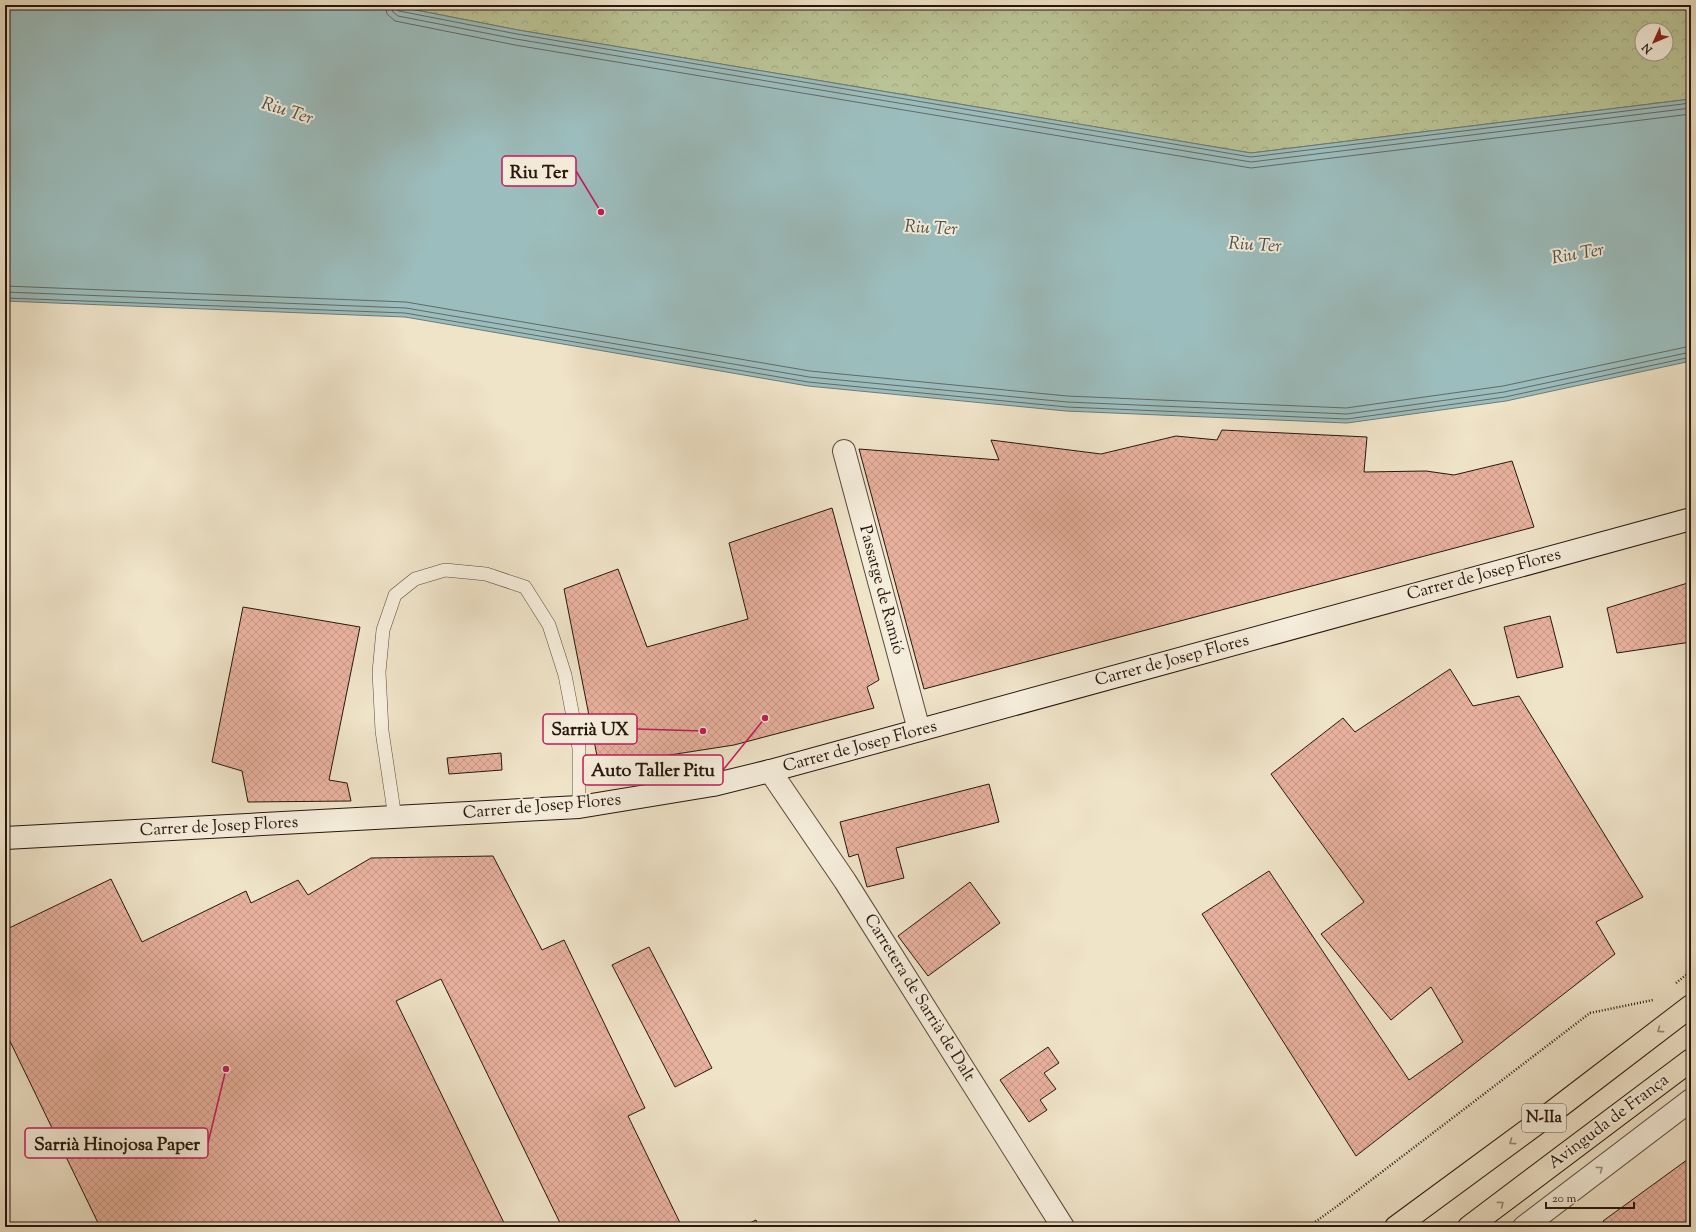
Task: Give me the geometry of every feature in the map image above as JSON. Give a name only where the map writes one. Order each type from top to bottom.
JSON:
[{"type":"main road","name":"N-IIa","points":[[1396,1227],[1551,1113],[1691,1006]]},
{"type":"main road","name":"Avinguda de França","points":[[1469,1227],[1691,1060]]},
{"type":"street","name":"Passatge de Ramió","points":[[844,451],[919,730]]},
{"type":"street","name":"Carrer de Josep Flores","points":[[5,838],[579,807],[713,785],[770,772],[1691,519]]},
{"type":"street","name":"Carretera de Sarrià de Dalt","points":[[770,772],[845,880],[1063,1227]]},
{"type":"street","name":"Avinguda de França","points":[[1524,1227],[1691,1100]]},
{"type":"lane","points":[[395,818],[381,716],[379,672],[383,630],[395,594],[415,579],[445,570],[486,574],[524,587],[549,625],[565,675],[579,748],[579,807]]},
{"type":"path","points":[[1674,984],[1691,971]]},
{"type":"path","points":[[1308,1227],[1590,1014],[1652,1001],[1657,996]]},
{"type":"green space","points":[[390,5],[1691,5],[1691,99],[1251,153],[518,30]]},
{"type":"water","points":[[5,5],[390,5],[518,30],[1251,153],[1691,99],[1691,361],[1506,401],[1347,423],[1066,411],[808,386],[405,317],[5,301]]},
{"type":"building","points":[[1222,430],[1367,437],[1364,472],[1426,471],[1454,475],[1512,461],[1534,527],[924,689],[859,449],[999,460],[991,440],[1101,454],[1176,436],[1217,440]]},
{"type":"building","points":[[832,508],[879,680],[867,687],[874,708],[734,745],[599,766],[564,589],[618,569],[647,647],[748,619],[729,543]]},
{"type":"building","points":[[1691,582],[1691,642],[1617,653],[1607,608]]},
{"type":"building","points":[[243,607],[360,627],[329,780],[347,783],[351,801],[248,802],[242,771],[212,762]]},
{"type":"building","points":[[1550,616],[1563,667],[1517,678],[1504,627]]},
{"type":"building","points":[[1450,669],[1473,706],[1519,696],[1643,897],[1596,922],[1615,954],[1356,1156],[1202,914],[1269,871],[1409,1080],[1463,1042],[1431,987],[1391,1020],[1321,934],[1364,902],[1271,774],[1343,718],[1355,732]]},
{"type":"building","points":[[501,753],[502,770],[449,774],[447,758]]},
{"type":"building","points":[[989,784],[999,822],[896,848],[904,878],[867,887],[858,854],[849,857],[840,822]]},
{"type":"building","points":[[493,856],[542,950],[564,940],[645,1108],[628,1116],[682,1227],[562,1227],[441,979],[396,1001],[506,1227],[100,1227],[5,1031],[5,930],[111,879],[142,942],[246,891],[251,903],[298,880],[308,895],[371,858]]},
{"type":"building","points":[[970,882],[1000,923],[928,976],[898,936]]},
{"type":"building","points":[[649,947],[712,1068],[675,1087],[612,965]]},
{"type":"building","points":[[1048,1047],[1059,1063],[1044,1073],[1056,1089],[1040,1100],[1047,1110],[1029,1122],[1000,1080]]},
{"type":"building","points":[[1691,1157],[1691,1227],[1608,1227],[1603,1221]]},
{"type":"building","points":[[756,1220],[759,1227],[741,1227]]},
{"type":"place","name":"Riu Ter","points":[[601,212]]},
{"type":"place","name":"Auto Taller Pitu","points":[[765,718]]},
{"type":"place","name":"Sarrià UX","points":[[703,731]]},
{"type":"place","name":"Sarrià Hinojosa Paper","points":[[226,1069]]}]
